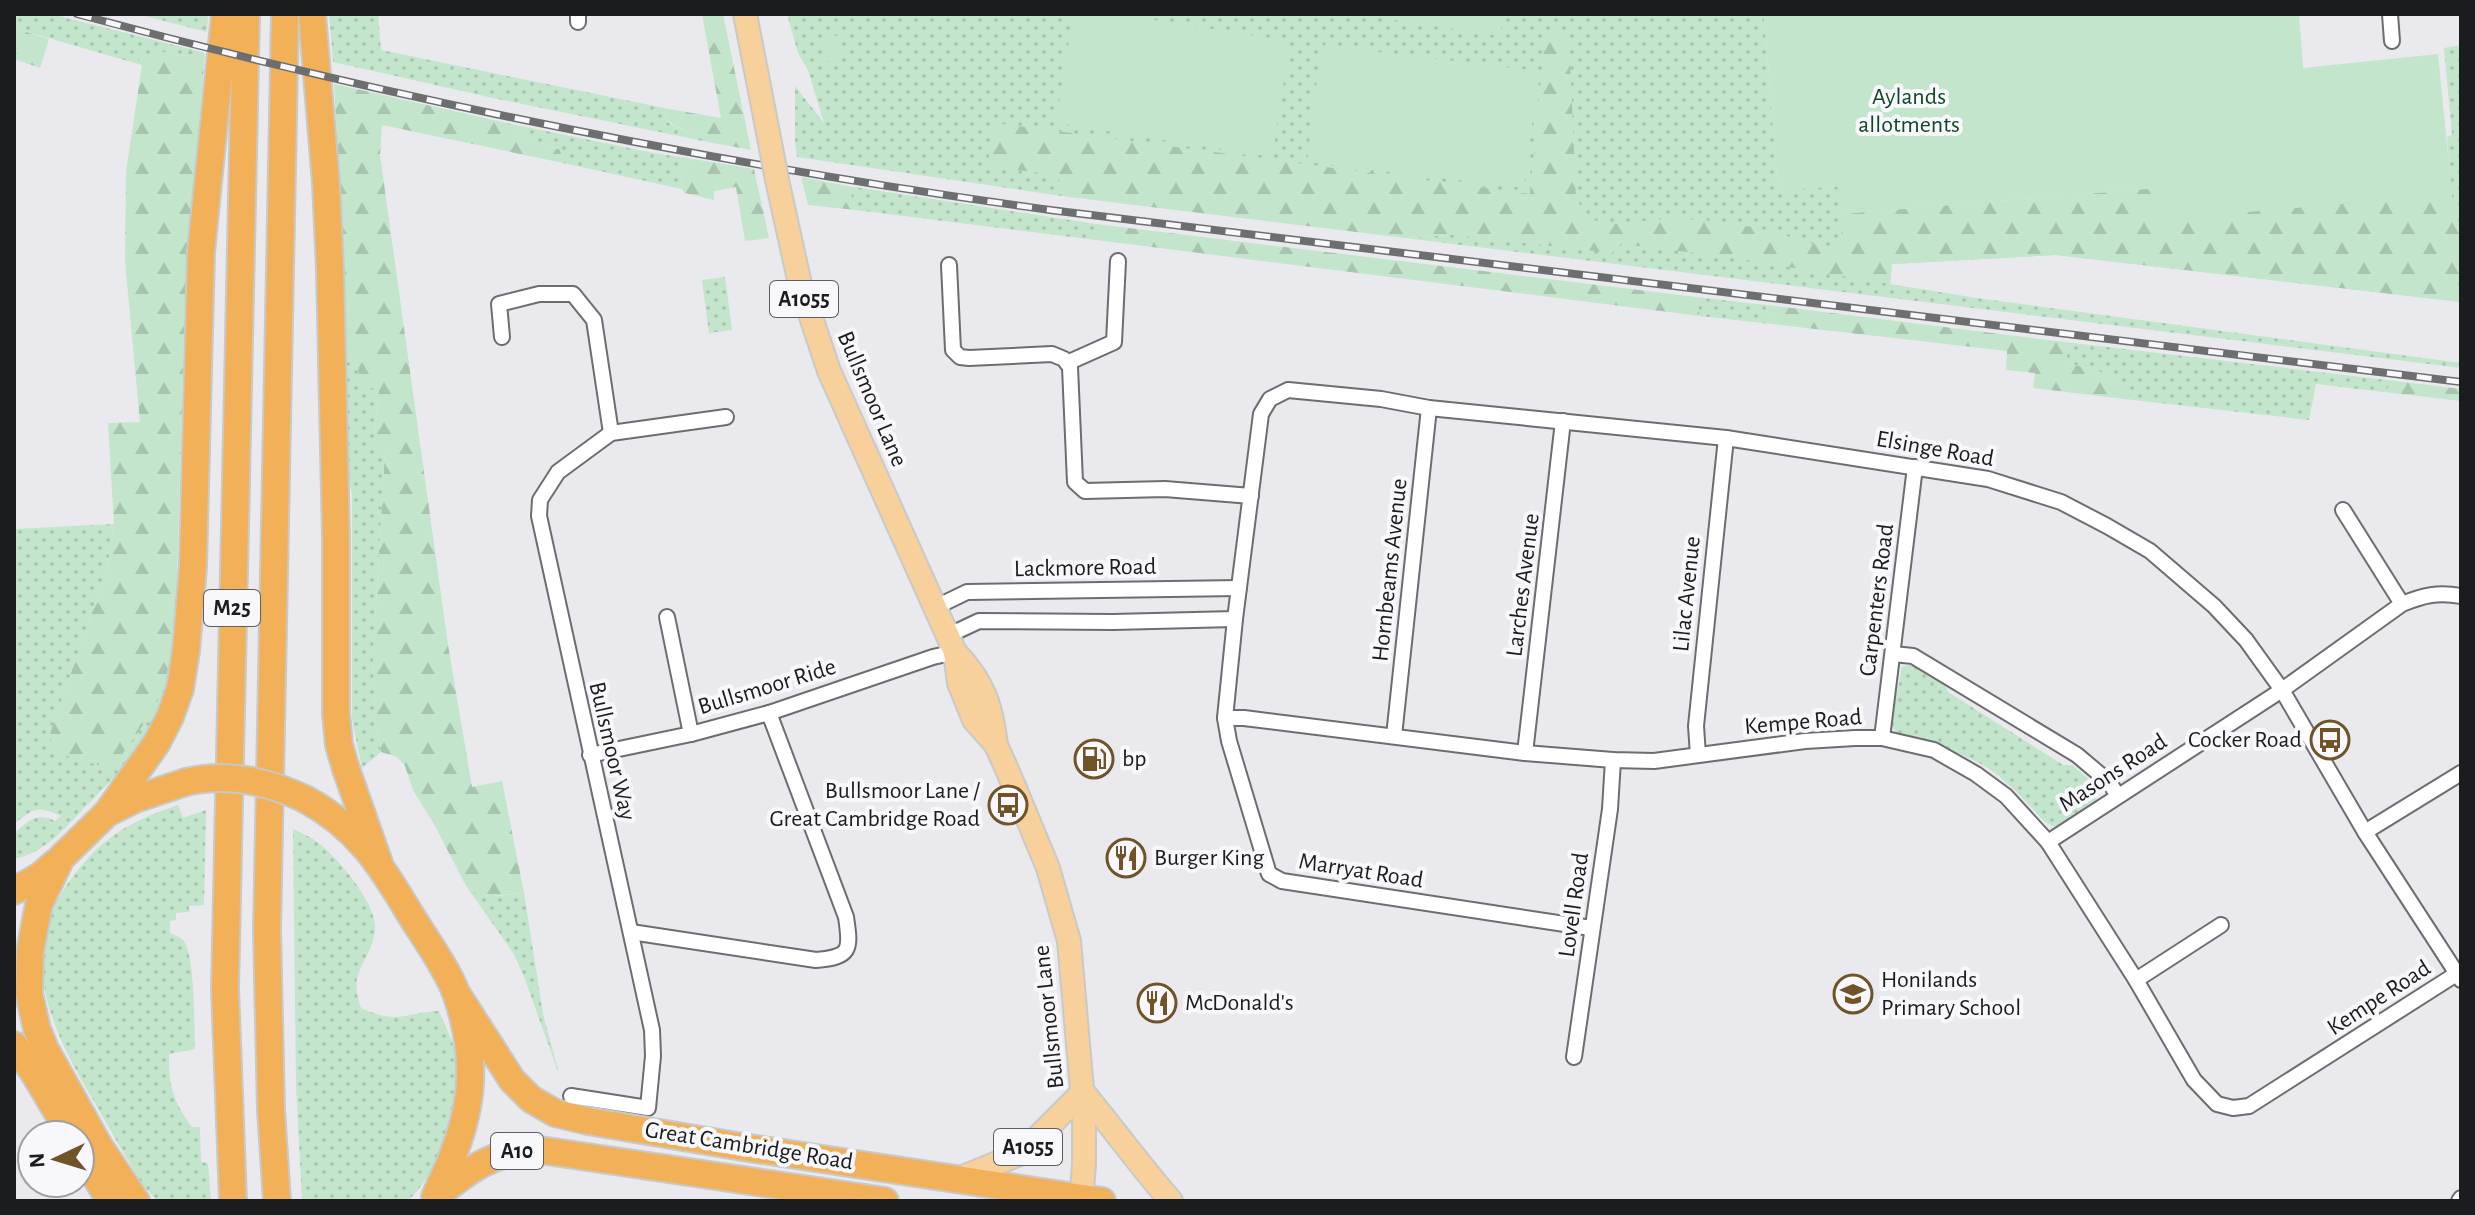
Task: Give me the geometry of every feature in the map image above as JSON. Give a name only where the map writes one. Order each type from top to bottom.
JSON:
[{"type":"highway","name":"M25","points":[[107,813],[156,744],[170,717],[180,689],[186,651],[193,566],[201,252],[225,14]]},
{"type":"highway","name":"M25","points":[[233,1201],[225,989],[246,14]]},
{"type":"highway","name":"M25","points":[[277,1201],[267,930],[285,14]]},
{"type":"highway","points":[[312,14],[330,254],[336,713],[339,745],[379,863]]},
{"type":"highway","points":[[14,891],[40,876],[107,813],[135,799],[186,782],[213,777],[278,787],[305,799],[349,829],[379,863]]},
{"type":"highway","points":[[61,858],[39,904],[30,951],[29,994],[45,1049],[99,1146],[136,1201]]},
{"type":"highway","name":"Great Cambridge Road","points":[[379,863],[512,1080],[531,1099],[555,1113],[675,1136],[1087,1200]]},
{"type":"highway","points":[[432,1199],[463,1131],[470,1084],[467,1041],[455,991]]},
{"type":"highway","points":[[14,1008],[45,1049]]},
{"type":"highway","points":[[14,1045],[61,1119]]},
{"type":"highway","name":"Great Cambridge Road","points":[[432,1199],[487,1160],[518,1151],[540,1150],[885,1201]]},
{"type":"highway","points":[[859,1165],[922,1186],[1018,1201]]},
{"type":"highway","points":[[96,1177],[110,1201]]},
{"type":"main road","name":"Bullsmoor Lane","points":[[745,14],[777,180],[813,328],[829,371],[951,644],[959,683],[974,720],[996,745],[1039,846],[1063,916],[1074,985],[1083,1092],[1087,1200]]},
{"type":"main road","name":"A1055","points":[[958,1179],[1017,1155],[1083,1092]]},
{"type":"main road","points":[[1083,1092],[1171,1201]]},
{"type":"street","points":[[2390,14],[2392,41]]},
{"type":"street","points":[[1067,363],[1114,342],[1118,261]]},
{"type":"street","points":[[949,265],[953,350],[960,357],[1052,354],[1064,359],[1070,367],[1075,482],[1085,491],[1165,489],[1251,496]]},
{"type":"street","points":[[502,337],[499,304],[539,294],[573,294],[594,320],[611,433]]},
{"type":"street","name":"Elsinge Road","points":[[1251,496],[1261,414],[1270,399],[1288,390],[1381,399],[1429,408],[1726,438],[1988,479],[2061,502],[2150,551],[2214,606],[2246,640],[2282,690],[2365,832],[2460,975]]},
{"type":"street","name":"Hornbeams Avenue","points":[[1394,736],[1429,408]]},
{"type":"street","name":"Bullsmoor Way","points":[[571,1096],[648,1108],[652,1030],[539,516],[540,500],[558,472],[611,433],[726,417]]},
{"type":"street","name":"Larches Avenue","points":[[1525,753],[1563,421]]},
{"type":"street","name":"Lilac Avenue","points":[[1698,755],[1696,726],[1726,438]]},
{"type":"street","name":"Carpenters Road","points":[[1882,738],[1915,467]]},
{"type":"street","name":"Marryat Road","points":[[1251,496],[1225,718],[1269,874],[1282,881],[1591,928]]},
{"type":"street","points":[[2343,510],[2402,604]]},
{"type":"street","name":"Lackmore Road","points":[[934,608],[967,592],[1239,588]]},
{"type":"street","points":[[2282,690],[2402,604],[2424,594],[2461,596]]},
{"type":"street","points":[[667,617],[691,734]]},
{"type":"street","points":[[951,644],[979,621],[1235,619]]},
{"type":"street","name":"Bullsmoor Ride","points":[[590,755],[691,734],[769,713],[933,657],[951,644]]},
{"type":"street","points":[[1893,654],[1913,656],[2077,755],[2109,782],[2118,796]]},
{"type":"street","name":"Masons Road","points":[[2048,842],[2282,690]]},
{"type":"street","points":[[631,932],[816,960],[837,958],[845,952],[850,940],[846,917],[769,713]]},
{"type":"street","name":"Kempe Road","points":[[1225,718],[1525,753],[1613,760],[1654,761],[1805,741],[1882,738],[1934,750],[2006,796],[2048,842],[2136,980],[2194,1080],[2217,1104],[2233,1108],[2249,1106],[2460,975]]},
{"type":"street","name":"Lovell Road","points":[[1574,1057],[1610,809],[1613,760]]},
{"type":"street","points":[[2365,832],[2461,773]]},
{"type":"street","points":[[2136,980],[2221,925]]},
{"type":"green space","points":[[14,14],[51,14],[190,49],[188,56],[161,52],[140,57],[138,64],[14,28]]},
{"type":"green space","points":[[137,14],[208,14],[207,32]]},
{"type":"green space","points":[[329,14],[378,14],[381,50],[664,108],[668,122],[689,133],[705,135],[708,142],[333,62]]},
{"type":"green space","points":[[702,14],[723,14],[751,150],[708,142],[705,135],[689,133],[668,121],[664,108],[721,118]]},
{"type":"green space","points":[[787,14],[1764,14],[1778,190],[1840,186],[1842,214],[2158,188],[2451,195],[2447,137],[2452,135],[2444,48],[2461,45],[2461,302],[2056,255],[1892,264],[1890,284],[2461,363],[2461,368],[1405,238],[1452,235],[1057,175],[1069,197],[797,157],[795,86],[824,123]]},
{"type":"green space","points":[[1073,14],[1116,14],[1290,41],[1272,157],[1056,123]]},
{"type":"green space","points":[[1355,14],[1504,14],[1500,36]]},
{"type":"green space","name":"Aylands allotments","points":[[1764,14],[2299,14],[2303,68],[2438,54],[2452,195],[2159,219],[2157,188],[1841,214],[1839,186],[1778,191]]},
{"type":"green space","points":[[14,28],[49,39],[40,68],[14,59]]},
{"type":"green space","points":[[1556,31],[1569,36],[1576,200],[1593,220],[1612,224],[1673,218],[1727,222],[1820,246],[1842,248],[1841,214],[2158,188],[2159,219],[2452,195],[2461,241],[2461,277],[2457,278],[2457,286],[2461,286],[2461,302],[2056,255],[1892,264],[1890,284],[1729,257],[1621,244],[1612,253],[1452,235],[1405,238],[1069,197],[1056,175],[987,166],[996,123],[1530,194],[1545,35]]},
{"type":"green space","points":[[838,35],[846,56],[826,62],[820,42]]},
{"type":"green space","points":[[1321,45],[1539,71],[1524,188],[1307,162]]},
{"type":"green space","points":[[190,49],[205,53],[185,294],[176,619],[169,666],[160,693],[144,723],[112,768],[73,759],[52,747],[50,734],[107,569],[114,524],[108,423],[140,422],[125,261],[126,172],[142,65],[138,64],[140,57],[150,53],[187,56]]},
{"type":"green space","points":[[334,84],[507,123],[522,135],[560,150],[563,163],[382,125],[380,155],[448,645],[472,787],[502,781],[524,893],[492,896],[477,894],[466,886],[413,790],[405,766],[397,757],[381,752],[375,724],[373,656],[385,452],[374,442],[379,388],[360,389],[358,366],[343,360],[343,250]]},
{"type":"green space","points":[[507,123],[706,161],[679,164],[682,189],[563,163],[560,150],[522,135]]},
{"type":"green space","points":[[706,161],[754,169],[769,238],[745,241],[736,187],[714,191],[714,200],[685,193],[679,164]]},
{"type":"green space","points":[[801,177],[848,186],[856,210],[808,205]]},
{"type":"green space","points":[[848,186],[1096,224],[1096,240],[856,210]]},
{"type":"green space","points":[[1096,224],[1696,297],[1700,316],[1096,240]]},
{"type":"green space","points":[[725,277],[732,330],[709,333],[702,280]]},
{"type":"green space","points":[[1696,297],[1767,305],[1771,324],[1700,316]]},
{"type":"green space","points":[[1767,305],[2065,342],[2068,364],[2095,369],[2131,389],[2133,400],[2033,388],[2035,373],[2006,370],[2007,351],[1771,324]]},
{"type":"green space","points":[[2065,342],[2395,381],[2384,392],[2316,384],[2309,420],[2133,400],[2130,389],[2095,369],[2068,364]]},
{"type":"green space","points":[[343,360],[358,366],[379,388],[374,441],[385,451],[373,656],[375,724],[381,752],[362,768],[352,719],[352,495],[344,453]]},
{"type":"green space","points":[[2395,381],[2461,389],[2461,401],[2384,392]]},
{"type":"green space","points":[[114,524],[107,569],[50,734],[176,619],[163,698],[143,742],[114,777],[52,840],[34,852],[14,859],[14,834],[19,829],[37,818],[55,821],[61,816],[41,809],[26,814],[14,824],[14,529]]},
{"type":"green space","points":[[1912,664],[1943,680],[1948,692],[2063,765],[2072,765],[2091,781],[2097,801],[2054,827],[1988,768],[1944,748],[1898,735],[1891,725],[1902,667]]},
{"type":"green space","points":[[178,805],[183,818],[206,810],[204,905],[189,906],[189,912],[176,913],[176,920],[170,921],[170,933],[184,941],[191,964],[195,1049],[169,1054],[170,1075],[180,1108],[192,1127],[200,1127],[201,1162],[208,1163],[211,1201],[157,1201],[142,1184],[63,1044],[44,988],[42,960],[45,932],[56,903],[74,875],[108,839],[146,817]]},
{"type":"green space","points":[[293,829],[316,841],[334,857],[370,908],[375,931],[358,976],[357,995],[361,1008],[392,1017],[439,1011],[454,1046],[458,1091],[450,1132],[432,1169],[408,1201],[302,1201],[296,1086]]},
{"type":"green space","points":[[466,886],[487,895],[524,893],[543,1014],[560,1077],[514,954]]},
{"type":"railway","points":[[77,14],[439,102],[682,151],[927,192],[1050,210],[2461,382]]},
{"type":"place","name":"Cocker Road","points":[[2330,740]]},
{"type":"place","name":"bp","points":[[1094,759]]},
{"type":"place","name":"Bullsmoor Lane / Great Cambridge Road","points":[[1008,805]]},
{"type":"place","name":"Burger King","points":[[1126,858]]},
{"type":"place","name":"Honilands Primary School","points":[[1853,994]]},
{"type":"place","name":"McDonald's","points":[[1157,1003]]}]
